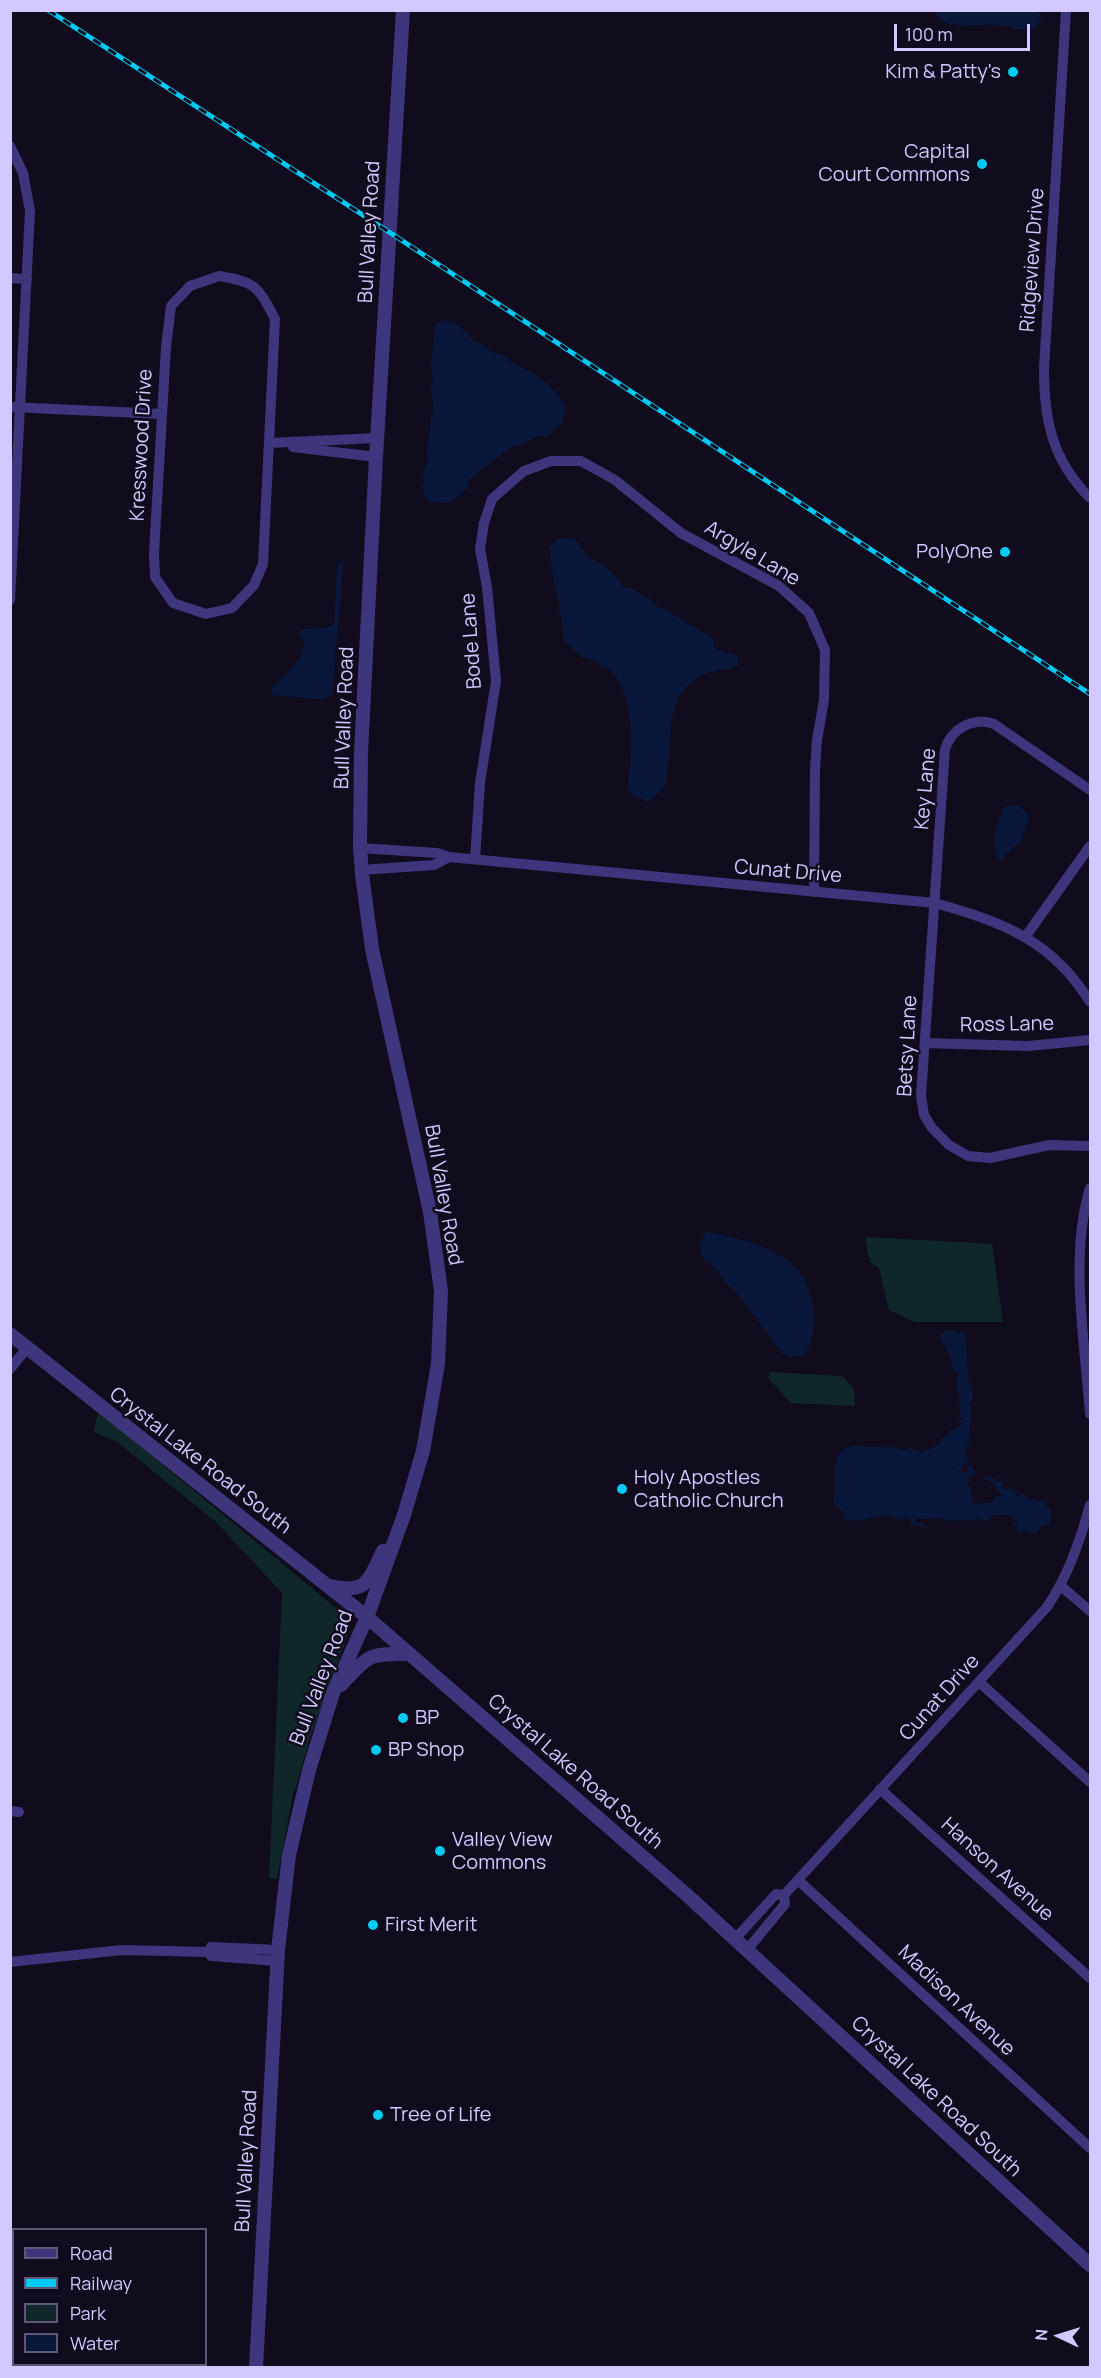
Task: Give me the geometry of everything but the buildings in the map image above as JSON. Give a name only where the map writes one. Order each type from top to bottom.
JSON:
[{"type":"street","name":"Bull Valley Road","points":[[256,2367],[278,1956],[289,1855],[309,1770],[333,1693],[367,1617],[404,1515],[423,1451],[438,1364],[441,1291],[430,1212],[372,949],[360,848],[361,753],[376,457],[403,10]]},
{"type":"street","name":"Ridgeview Drive","points":[[1066,10],[1044,396],[1048,425],[1060,457],[1073,478],[1090,498]]},
{"type":"street","points":[[10,146],[23,173],[30,211],[27,279],[16,407],[10,600]]},
{"type":"street","name":"Kresswood Drive","points":[[219,276],[246,280],[262,294],[275,319],[263,564],[254,585],[232,608],[206,614],[173,603],[155,577],[154,553],[162,414],[171,306],[190,286],[219,276]]},
{"type":"street","points":[[10,278],[27,279]]},
{"type":"street","points":[[16,407],[162,414]]},
{"type":"street","points":[[269,443],[377,438]]},
{"type":"street","points":[[269,443],[376,457]]},
{"type":"street","name":"Argyle Lane","points":[[524,471],[551,461],[581,461],[615,480],[681,533],[779,586],[809,613],[825,650],[824,700],[815,769],[814,892]]},
{"type":"street","name":"Bode Lane","points":[[475,859],[480,783],[496,681],[487,587],[480,549],[484,523],[492,499],[524,471]]},
{"type":"street","name":"Key Lane","points":[[935,903],[945,749],[948,738],[957,729],[980,722],[994,724],[1090,790]]},
{"type":"street","points":[[1026,936],[1090,846]]},
{"type":"street","name":"Cunat Drive","points":[[360,848],[437,853],[449,857],[935,903],[977,915],[1026,936],[1050,954],[1078,982],[1090,1002]]},
{"type":"street","name":"Cunat Drive","points":[[362,870],[434,865],[449,857]]},
{"type":"street","name":"Betsy Lane","points":[[935,903],[921,1096],[924,1114],[932,1128],[948,1145],[968,1155],[990,1158],[1049,1145],[1090,1146]]},
{"type":"street","name":"Ross Lane","points":[[925,1043],[1028,1046],[1090,1040]]},
{"type":"street","points":[[1090,1188],[1083,1218],[1090,1414]]},
{"type":"street","name":"Crystal Lake Road South","points":[[10,1334],[367,1617],[735,1939],[1090,2265]]},
{"type":"street","points":[[10,1369],[27,1348]]},
{"type":"street","name":"Cunat Drive","points":[[747,1950],[785,1904],[784,1895],[1047,1607],[1062,1586],[1090,1505]]},
{"type":"street","points":[[326,1584],[353,1589],[359,1588],[366,1582],[404,1515]]},
{"type":"street","points":[[1062,1586],[1090,1611]]},
{"type":"street","points":[[333,1693],[366,1659],[380,1654],[409,1654]]},
{"type":"street","points":[[979,1682],[1090,1782]]},
{"type":"street","name":"Hanson Avenue","points":[[880,1789],[1090,1978]]},
{"type":"street","name":"Madison Avenue","points":[[798,1880],[1090,2148]]},
{"type":"street","name":"Cunat Drive","points":[[735,1939],[776,1894],[784,1895]]},
{"type":"street","points":[[10,1962],[122,1950],[208,1952],[211,1947],[278,1956]]},
{"type":"green space","points":[[867,1237],[992,1244],[1003,1322],[915,1322],[889,1310],[879,1268],[870,1262],[865,1239]]},
{"type":"green space","points":[[770,1372],[842,1376],[854,1389],[855,1406],[791,1403],[768,1378]]},
{"type":"green space","points":[[98,1411],[337,1609],[347,1621],[348,1635],[310,1738],[292,1799],[277,1879],[269,1878],[282,1593],[216,1522],[117,1442],[94,1432]]},
{"type":"water","points":[[935,11],[1037,11],[1042,17],[1034,27],[1023,30],[996,25],[955,25],[944,21]]},
{"type":"water","points":[[444,320],[457,324],[473,341],[494,353],[503,355],[545,382],[557,393],[566,409],[560,425],[548,436],[536,437],[519,446],[514,445],[470,479],[467,489],[450,503],[428,502],[421,486],[424,483],[422,474],[428,462],[427,443],[431,414],[434,412],[430,390],[434,376],[429,368],[432,361],[435,325]]},
{"type":"water","points":[[560,538],[575,539],[590,559],[605,566],[624,588],[631,588],[650,599],[657,607],[668,610],[696,627],[700,632],[705,632],[715,641],[713,646],[738,657],[738,665],[714,671],[693,681],[678,698],[672,722],[665,783],[657,795],[645,802],[643,799],[636,798],[628,789],[631,727],[625,696],[619,682],[608,668],[590,658],[581,657],[564,640],[559,611],[560,602],[554,584],[549,548]]},
{"type":"water","points":[[344,559],[332,696],[318,699],[273,695],[271,690],[296,663],[303,650],[305,643],[298,633],[303,629],[330,627],[334,623],[337,565]]},
{"type":"water","points":[[1018,805],[1029,816],[1021,841],[1004,856],[1001,862],[995,850],[995,835],[999,820],[1004,807]]},
{"type":"water","points":[[708,1232],[764,1247],[780,1255],[794,1266],[804,1280],[811,1298],[814,1321],[812,1339],[803,1356],[792,1357],[783,1354],[737,1293],[711,1263],[705,1261],[699,1246],[704,1234]]},
{"type":"water","points":[[947,1330],[964,1333],[967,1339],[965,1341],[967,1372],[973,1395],[969,1406],[972,1407],[969,1437],[971,1445],[968,1444],[965,1453],[969,1464],[963,1464],[957,1472],[967,1473],[969,1470],[967,1466],[972,1465],[975,1473],[968,1477],[970,1481],[965,1482],[972,1489],[971,1494],[974,1494],[971,1496],[975,1505],[990,1503],[995,1499],[994,1495],[1003,1497],[992,1482],[984,1479],[989,1476],[995,1479],[993,1482],[1002,1481],[1004,1490],[1014,1488],[1017,1496],[1024,1494],[1028,1499],[1046,1502],[1045,1506],[1049,1507],[1052,1513],[1050,1525],[1042,1525],[1036,1534],[1023,1529],[1020,1534],[1014,1523],[1018,1523],[1010,1515],[994,1515],[987,1521],[977,1518],[975,1523],[973,1520],[947,1521],[941,1518],[916,1518],[915,1523],[922,1523],[927,1528],[917,1525],[911,1527],[912,1520],[904,1517],[901,1521],[882,1516],[848,1521],[837,1505],[834,1505],[836,1463],[844,1449],[855,1446],[904,1450],[910,1448],[922,1452],[937,1446],[944,1436],[950,1434],[945,1432],[953,1430],[960,1424],[958,1421],[963,1420],[959,1415],[961,1407],[958,1398],[960,1394],[957,1389],[958,1373],[953,1370],[951,1359],[939,1335]]},
{"type":"railway","points":[[48,10],[1090,694]]},
{"type":"place","name":"Kim & Patty's","points":[[1013,72]]},
{"type":"place","name":"Capital Court Commons","points":[[982,164]]},
{"type":"place","name":"PolyOne","points":[[1005,552]]},
{"type":"place","name":"Holy Apostles Catholic Church","points":[[622,1489]]},
{"type":"place","name":"BP","points":[[403,1718]]},
{"type":"place","name":"BP Shop","points":[[376,1750]]},
{"type":"place","name":"Valley View Commons","points":[[440,1851]]},
{"type":"place","name":"First Merit","points":[[373,1925]]},
{"type":"place","name":"Tree of Life","points":[[378,2115]]}]
